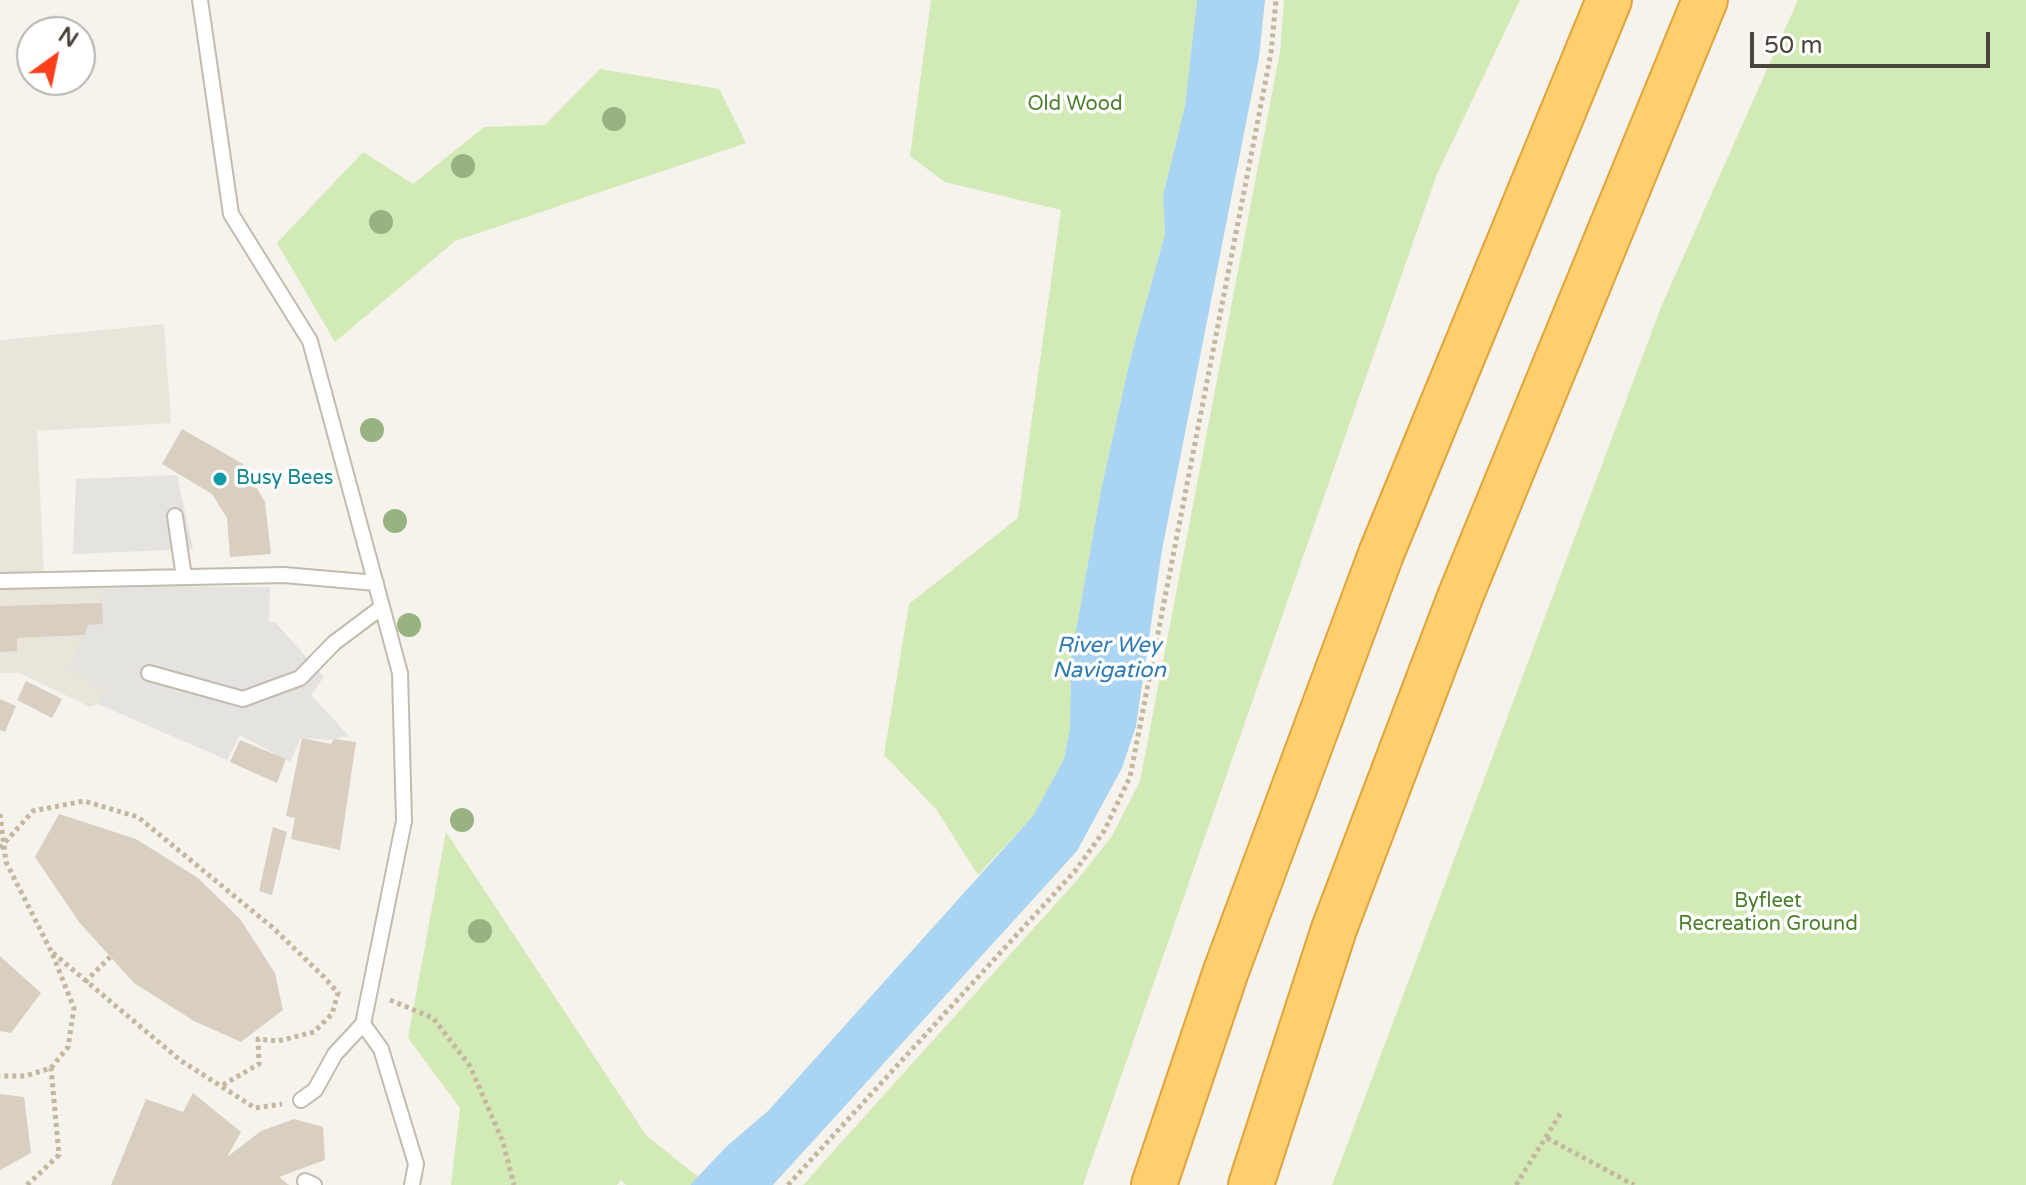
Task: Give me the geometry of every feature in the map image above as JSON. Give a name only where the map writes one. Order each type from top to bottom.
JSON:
[{"type":"highway","points":[[1154,1185],[1226,971],[1381,554],[1609,0]]},
{"type":"highway","points":[[1251,1185],[1334,929],[1454,611],[1705,0]]},
{"type":"lane","points":[[200,0],[231,214],[310,341],[400,673],[404,821],[363,1024],[335,1054],[315,1090],[301,1100]]},
{"type":"lane","points":[[175,516],[184,577]]},
{"type":"lane","points":[[0,581],[284,575],[376,583]]},
{"type":"lane","points":[[149,673],[243,699],[300,678],[334,643],[382,607]]},
{"type":"lane","points":[[363,1024],[381,1049],[416,1164],[412,1185]]},
{"type":"path","points":[[788,1185],[1075,871],[1104,831],[1130,777],[1271,53],[1276,0]]},
{"type":"path","points":[[1,849],[33,811],[84,801],[138,817],[272,927],[338,993],[393,1001],[433,1018],[470,1066],[503,1142],[514,1185]]},
{"type":"path","points":[[0,814],[5,835],[1,849],[52,953],[74,1008],[68,1047],[51,1068],[25,1076],[0,1076]]},
{"type":"path","points":[[0,863],[8,866]]},
{"type":"path","points":[[52,953],[180,1060],[255,1108],[301,1100]]},
{"type":"path","points":[[85,982],[110,957]]},
{"type":"path","points":[[221,1086],[259,1064],[258,1039],[278,1041],[314,1032],[332,1014],[338,993]]},
{"type":"path","points":[[27,1185],[59,1155],[51,1068]]},
{"type":"path","points":[[1516,1185],[1562,1111]]},
{"type":"path","points":[[1547,1138],[1634,1185]]},
{"type":"shaded area","points":[[164,324],[171,423],[37,431],[44,576],[156,568],[156,586],[102,589],[107,689],[98,704],[90,707],[20,673],[0,673],[0,340]]},
{"type":"shaded area","points":[[177,475],[193,549],[73,554],[76,479]]},
{"type":"shaded area","points":[[270,587],[269,622],[275,622],[324,677],[311,695],[349,736],[329,740],[301,738],[290,762],[240,735],[227,760],[98,704],[106,689],[69,668],[88,625],[103,624],[102,589]]},
{"type":"green space","name":"Old Wood","points":[[931,0],[1197,0],[1185,106],[1163,195],[1165,234],[1130,360],[1101,490],[1071,659],[1070,728],[1064,759],[1033,816],[978,875],[936,809],[884,755],[909,604],[1018,518],[1061,210],[945,182],[910,156]]},
{"type":"green space","points":[[1284,0],[1520,0],[1437,174],[1083,1185],[803,1185],[1078,879],[1112,836],[1140,781],[1280,52]]},
{"type":"green space","name":"Byfleet Recreation Ground","points":[[1798,0],[2026,0],[2026,1185],[1332,1185],[1661,307]]},
{"type":"green space","points":[[600,69],[719,89],[746,143],[455,241],[335,342],[277,243],[363,152],[413,184],[484,127],[545,125]]},
{"type":"green space","points":[[446,832],[646,1135],[698,1177],[690,1185],[626,1185],[621,1180],[617,1185],[451,1185],[460,1108],[408,1038]]},
{"type":"water","name":"River Wey Navigation","points":[[1197,0],[1265,0],[1259,57],[1162,550],[1136,726],[1122,768],[1077,851],[773,1185],[690,1185],[727,1146],[769,1110],[1033,816],[1064,759],[1070,728],[1071,659],[1101,490],[1130,360],[1165,234],[1163,195],[1185,106]]},
{"type":"building","name":"Busy Bees","points":[[182,429],[243,464],[265,502],[271,554],[230,557],[227,518],[212,494],[162,464]]},
{"type":"building","points":[[102,603],[103,624],[88,625],[85,635],[17,638],[17,651],[0,652],[0,606]]},
{"type":"building","points":[[26,681],[62,699],[52,718],[17,700]]},
{"type":"building","points":[[0,699],[16,706],[5,732],[0,730]]},
{"type":"building","points":[[302,738],[331,744],[334,739],[356,742],[340,850],[291,839],[295,818],[286,816]]},
{"type":"building","points":[[240,740],[286,759],[277,783],[230,762]]},
{"type":"building","points":[[59,814],[136,839],[198,878],[240,919],[275,973],[283,1010],[241,1042],[194,1021],[134,983],[79,922],[35,857]]},
{"type":"building","points":[[273,827],[287,832],[272,895],[259,891]]},
{"type":"building","points":[[0,956],[41,993],[11,1033],[0,1031]]},
{"type":"building","points":[[193,1093],[241,1132],[227,1157],[261,1131],[294,1119],[323,1127],[325,1160],[279,1177],[289,1185],[111,1185],[146,1099],[183,1112]]},
{"type":"building","points":[[0,1094],[24,1097],[31,1153],[0,1170]]},
{"type":"place","name":"Busy Bees","points":[[220,479]]}]
